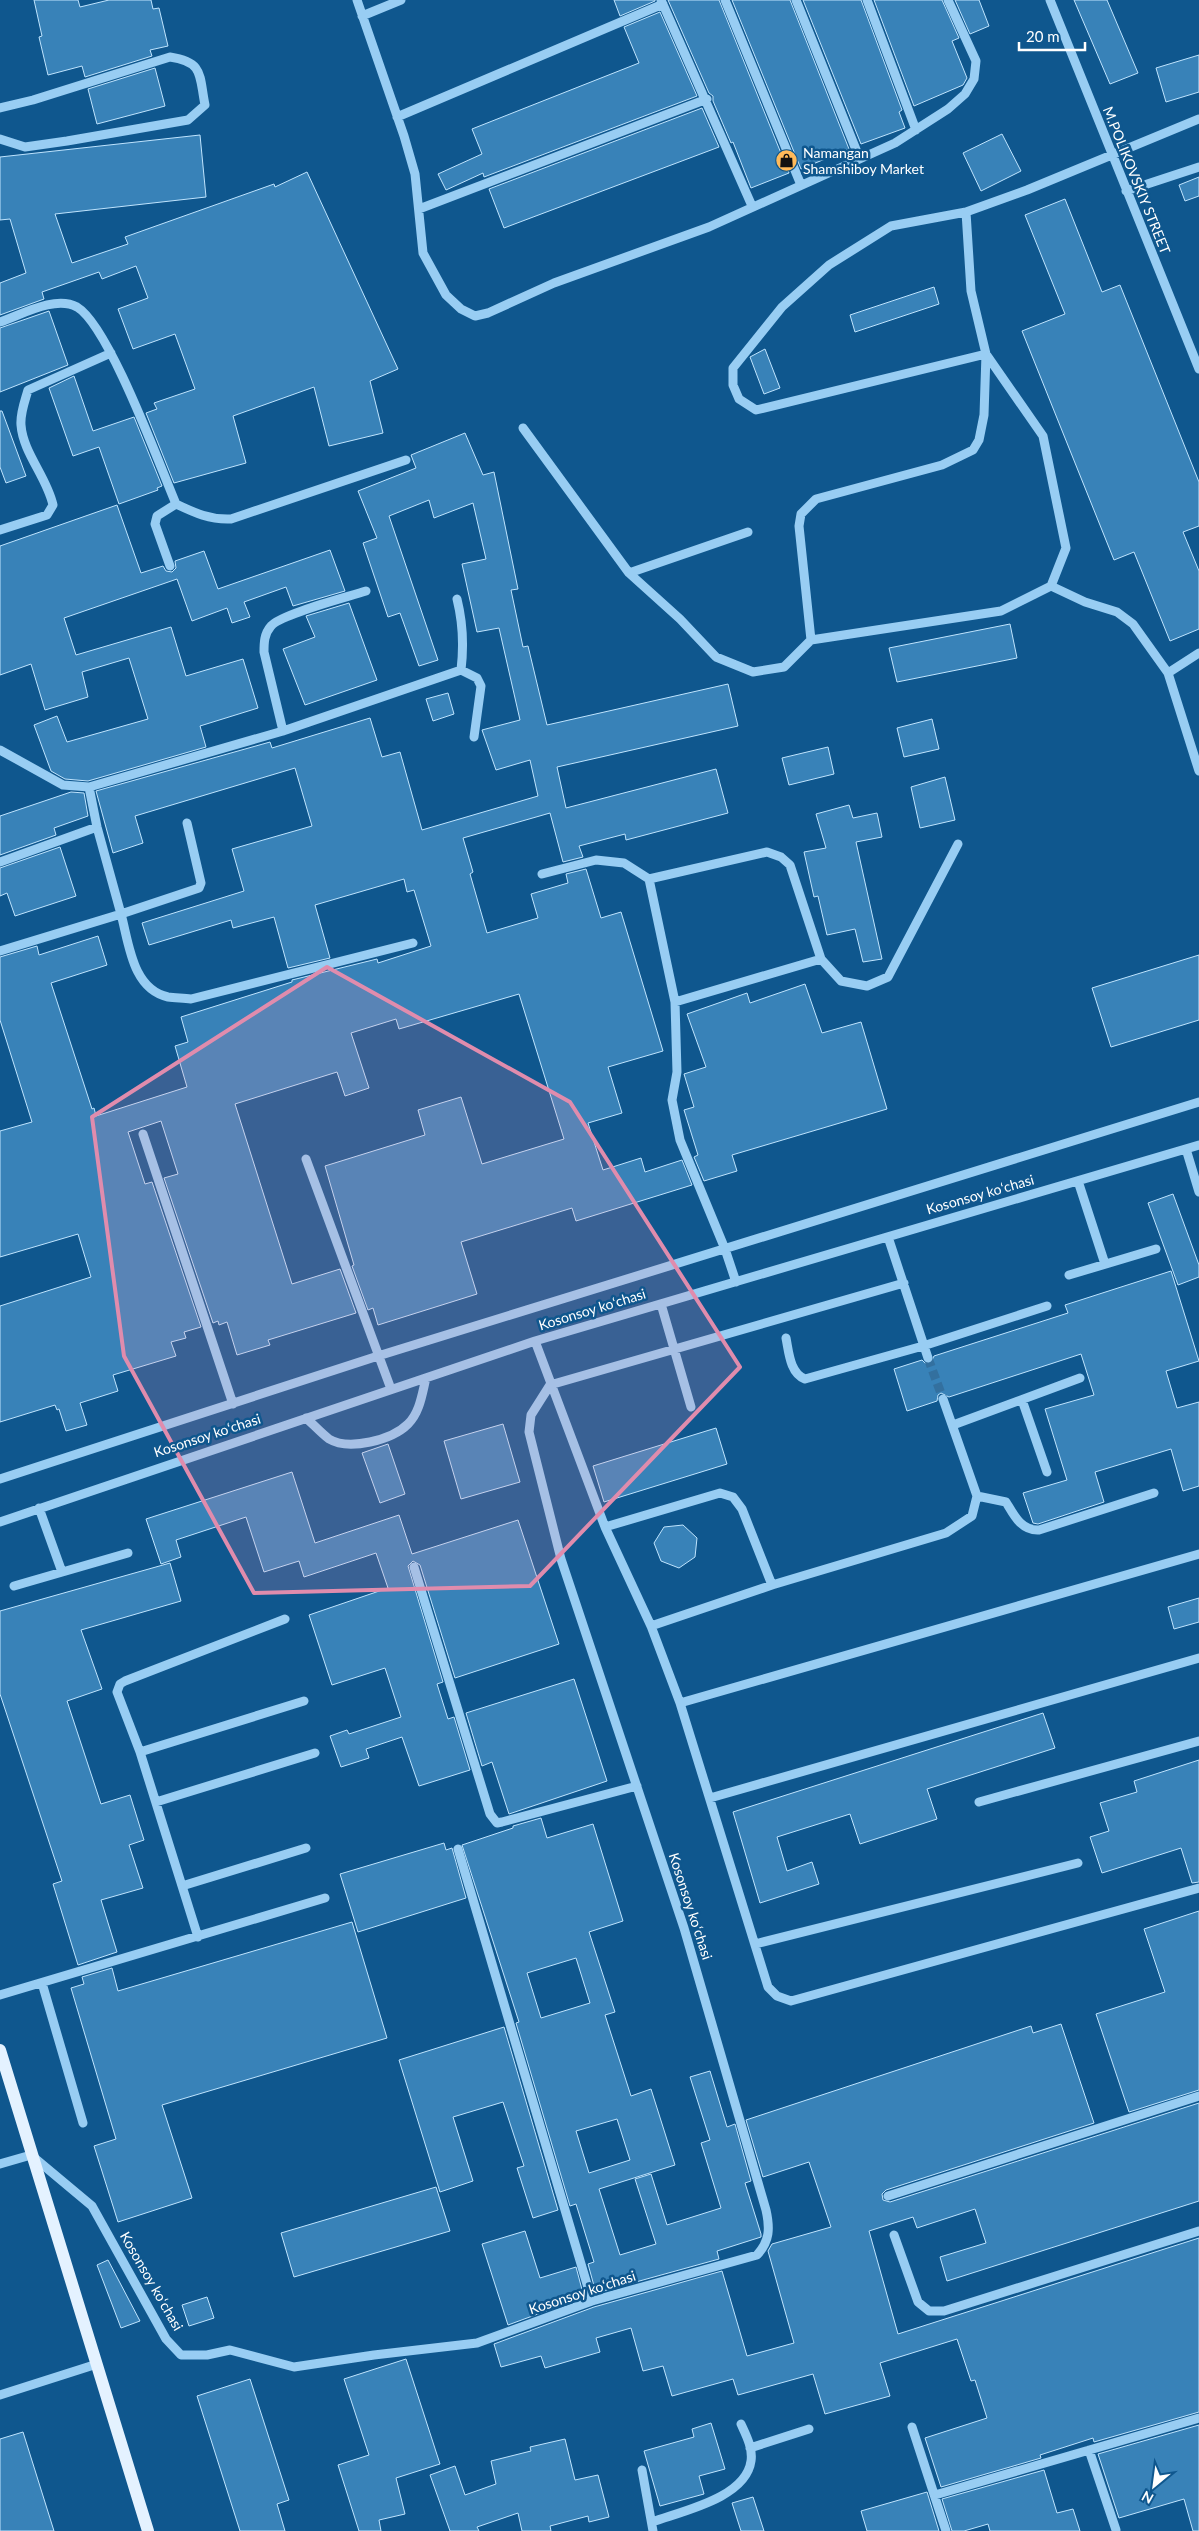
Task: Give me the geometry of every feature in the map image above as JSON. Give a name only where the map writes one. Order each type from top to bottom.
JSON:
[{"type":"main road","points":[[0,2050],[148,2531]]},
{"type":"street","points":[[357,0],[415,174],[423,253],[446,295],[461,309],[475,316],[488,313],[554,283],[709,227],[895,143],[948,109],[965,94],[974,79],[976,61],[948,0]]},
{"type":"street","points":[[362,16],[401,0]]},
{"type":"street","points":[[725,0],[802,185]]},
{"type":"street","points":[[796,0],[859,158]]},
{"type":"street","points":[[867,0],[916,130]]},
{"type":"street","name":"M.POLIKOVSKIY STREET","points":[[1050,0],[1199,369]]},
{"type":"street","points":[[397,117],[662,2],[707,99],[752,206]]},
{"type":"street","points":[[0,108],[33,100],[170,57],[188,60],[197,67],[206,105],[188,120],[67,141],[25,147],[0,139]]},
{"type":"street","points":[[419,209],[707,99]]},
{"type":"street","points":[[986,354],[756,410],[739,399],[733,385],[734,368],[782,307],[829,265],[891,226],[966,212],[1027,190],[1199,119]]},
{"type":"street","points":[[1126,191],[1199,167]]},
{"type":"street","points":[[811,640],[799,526],[801,514],[807,505],[827,495],[942,465],[973,450],[979,440],[984,415],[986,354],[971,291],[966,212]]},
{"type":"street","points":[[0,322],[55,303],[76,307],[95,325],[112,353],[176,504],[202,516],[216,520],[231,519],[406,460]]},
{"type":"street","points":[[0,530],[47,515],[53,505],[48,488],[22,431],[22,412],[28,390],[112,353]]},
{"type":"street","points":[[523,428],[629,573],[680,619],[716,656],[753,672],[784,667],[811,640],[1001,611],[1051,586],[1066,548],[1043,436],[986,354]]},
{"type":"street","points":[[170,566],[155,524],[157,516],[176,504]]},
{"type":"street","points":[[629,573],[748,532]]},
{"type":"street","points":[[1051,586],[1085,602],[1117,612],[1133,624],[1168,673],[1199,771]]},
{"type":"street","points":[[283,730],[264,652],[264,640],[271,626],[285,617],[366,591]]},
{"type":"street","points":[[456,599],[462,620],[464,648],[461,670]]},
{"type":"street","points":[[1168,673],[1199,652]]},
{"type":"street","points":[[0,750],[63,785],[89,787],[283,730],[461,670],[477,678],[481,686],[474,737]]},
{"type":"street","points":[[89,787],[97,827],[139,978],[150,989],[167,997],[191,999],[412,943]]},
{"type":"street","points":[[0,951],[199,888],[201,882],[187,823]]},
{"type":"street","points":[[0,862],[97,827]]},
{"type":"street","points":[[542,874],[596,860],[624,864],[649,879],[767,852],[781,857],[790,865],[821,959],[842,981],[867,986],[888,977],[958,844]]},
{"type":"street","points":[[649,879],[675,1002],[677,1072],[672,1100],[680,1140],[725,1249],[736,1282]]},
{"type":"street","points":[[675,1002],[821,959]]},
{"type":"street","name":"Kosonsoy koʻchasi","points":[[0,1479],[378,1356],[1199,1102]]},
{"type":"street","points":[[143,1134],[233,1404]]},
{"type":"street","name":"Kosonsoy koʻchasi","points":[[0,1522],[535,1341],[1199,1145]]},
{"type":"street","points":[[1186,1149],[1199,1192]]},
{"type":"street","points":[[306,1159],[391,1389]]},
{"type":"street","points":[[1078,1181],[1104,1264]]},
{"type":"street","points":[[888,1237],[928,1358]]},
{"type":"street","points":[[1069,1275],[1156,1248]]},
{"type":"street","points":[[550,1385],[904,1283]]},
{"type":"street","points":[[661,1304],[691,1407]]},
{"type":"street","points":[[786,1338],[794,1370],[798,1376],[805,1379],[924,1346],[1047,1306]]},
{"type":"street","points":[[535,1341],[605,1527],[651,1626],[680,1703],[768,1987],[777,1996],[791,2001],[1199,1888]]},
{"type":"street","points":[[306,1418],[329,1439],[348,1446],[374,1441],[408,1424],[418,1409],[426,1378]]},
{"type":"street","points":[[953,1425],[1080,1378]]},
{"type":"street","name":"Kosonsoy koʻchasi","points":[[31,2155],[92,2206],[166,2339],[181,2355],[207,2356],[230,2350],[294,2367],[477,2343],[592,2301],[751,2258],[763,2248],[769,2227],[684,1928],[561,1559],[529,1432],[531,1415],[550,1385]]},
{"type":"street","points":[[651,1626],[772,1586],[946,1533],[972,1516],[977,1496],[943,1399]]},
{"type":"street","points":[[1022,1400],[1047,1472]]},
{"type":"street","points":[[605,1527],[720,1493],[734,1497],[742,1509],[772,1586]]},
{"type":"street","points":[[977,1496],[1006,1502],[1017,1520],[1032,1531],[1154,1493]]},
{"type":"street","points":[[39,1508],[62,1572]]},
{"type":"street","points":[[14,1586],[128,1553]]},
{"type":"street","points":[[680,1703],[1199,1554]]},
{"type":"street","points":[[414,1566],[490,1814],[497,1823],[637,1786]]},
{"type":"street","points":[[198,1938],[140,1752],[117,1692],[120,1684],[285,1619]]},
{"type":"street","points":[[710,1798],[1199,1658]]},
{"type":"street","points":[[140,1752],[304,1701]]},
{"type":"street","points":[[979,1802],[1199,1741]]},
{"type":"street","points":[[156,1802],[314,1753]]},
{"type":"street","points":[[182,1886],[306,1848]]},
{"type":"street","points":[[458,1849],[592,2301]]},
{"type":"street","points":[[755,1944],[1078,1864]]},
{"type":"street","points":[[0,1995],[198,1938],[325,1898]]},
{"type":"street","points":[[42,1983],[83,2123]]},
{"type":"street","points":[[888,2196],[1199,2096]]},
{"type":"street","points":[[0,2164],[31,2155]]},
{"type":"street","points":[[894,2235],[918,2302],[929,2312],[944,2311],[1199,2230]]},
{"type":"street","points":[[0,2395],[97,2364]]},
{"type":"street","points":[[935,2495],[1199,2418]]},
{"type":"street","points":[[642,2470],[653,2526],[722,2496],[740,2482],[749,2470],[750,2448],[741,2424]]},
{"type":"street","points":[[912,2427],[946,2531]]},
{"type":"street","points":[[750,2448],[809,2429]]},
{"type":"street","points":[[1089,2450],[1116,2530]]},
{"type":"highlighted area","points":[[327,967],[570,1102],[740,1367],[530,1586],[254,1593],[124,1356],[92,1117]]},
{"type":"building","points":[[34,0],[78,0],[80,7],[109,0],[151,0],[153,9],[159,8],[168,46],[150,50],[152,56],[85,77],[82,66],[48,75],[39,37],[42,36]]},
{"type":"building","points":[[614,0],[655,0],[655,1],[620,16]]},
{"type":"building","points":[[668,0],[719,0],[789,173],[751,188],[733,142],[731,143],[713,101],[713,96],[709,93]]},
{"type":"building","points":[[732,0],[790,0],[849,149],[801,169]]},
{"type":"building","points":[[803,0],[861,0],[902,110],[899,112],[905,128],[861,144]]},
{"type":"building","points":[[874,0],[942,0],[959,38],[952,41],[967,78],[963,85],[914,106]]},
{"type":"building","points":[[955,0],[979,0],[989,26],[970,34]]},
{"type":"building","points":[[1074,0],[1107,0],[1138,73],[1110,84]]},
{"type":"building","points":[[660,12],[697,96],[484,177],[483,173],[446,190],[438,174],[482,154],[472,129],[639,63],[624,27]]},
{"type":"building","points":[[1199,55],[1199,92],[1166,102],[1156,68]]},
{"type":"building","points":[[155,68],[165,106],[97,124],[88,89]]},
{"type":"building","points":[[702,108],[719,147],[504,228],[489,189]]},
{"type":"building","points":[[1002,134],[1021,171],[981,191],[963,153]]},
{"type":"building","points":[[200,135],[206,197],[55,214],[72,263],[128,244],[125,237],[274,184],[275,187],[307,172],[398,369],[370,381],[383,433],[329,446],[314,387],[233,416],[246,463],[174,483],[146,413],[157,409],[154,403],[195,389],[175,334],[133,349],[118,309],[148,298],[136,266],[102,279],[99,272],[42,292],[44,299],[0,315],[0,283],[26,273],[10,219],[0,220],[0,157]]},
{"type":"building","points":[[1199,177],[1199,196],[1185,201],[1179,185]]},
{"type":"building","points":[[1065,199],[1102,292],[1120,285],[1199,482],[1199,526],[1183,532],[1199,571],[1199,629],[1170,641],[1134,552],[1114,560],[1022,331],[1065,314],[1025,215]]},
{"type":"building","points":[[934,287],[939,304],[855,332],[850,315]]},
{"type":"building","points":[[49,311],[68,365],[0,392],[0,328]]},
{"type":"building","points":[[765,349],[780,388],[764,394],[750,357]]},
{"type":"building","points":[[74,376],[93,431],[134,417],[162,486],[157,488],[158,490],[119,504],[99,447],[73,456],[49,388]]},
{"type":"building","points":[[0,411],[2,411],[26,476],[6,483],[0,467]]},
{"type":"building","points":[[465,433],[483,475],[494,472],[518,589],[511,590],[523,647],[528,646],[547,725],[728,684],[738,726],[557,767],[566,808],[716,769],[728,813],[626,840],[625,834],[579,846],[583,857],[563,862],[550,813],[463,838],[473,872],[470,874],[487,933],[538,918],[531,894],[568,883],[566,874],[586,869],[601,918],[621,912],[663,1051],[608,1067],[622,1113],[588,1123],[603,1170],[641,1158],[645,1172],[682,1160],[692,1185],[576,1221],[572,1208],[461,1242],[477,1294],[378,1325],[373,1308],[368,1310],[352,1266],[354,1265],[325,1166],[425,1135],[418,1110],[461,1097],[482,1164],[564,1139],[519,994],[399,1029],[396,1019],[351,1033],[369,1088],[345,1096],[337,1072],[235,1104],[292,1284],[340,1269],[356,1313],[268,1340],[270,1345],[237,1355],[227,1322],[219,1325],[218,1321],[213,1323],[164,1178],[178,1174],[161,1121],[128,1132],[145,1184],[152,1182],[201,1327],[184,1332],[186,1338],[171,1342],[176,1356],[113,1375],[118,1391],[80,1403],[87,1425],[66,1431],[59,1409],[57,1410],[55,1405],[0,1422],[0,1306],[91,1277],[78,1234],[0,1257],[0,1131],[32,1122],[0,1020],[0,957],[37,946],[39,955],[98,936],[107,965],[51,983],[92,1109],[94,1108],[96,1116],[187,1087],[175,1046],[188,1042],[181,1017],[292,982],[292,980],[377,959],[378,963],[431,946],[414,890],[407,892],[404,879],[315,905],[330,958],[288,968],[274,917],[233,928],[231,920],[149,945],[142,923],[244,891],[232,849],[312,826],[295,768],[135,816],[143,843],[113,853],[96,791],[270,742],[272,748],[370,718],[382,757],[400,752],[422,830],[538,796],[530,760],[496,770],[482,730],[520,720],[499,628],[477,632],[462,564],[486,559],[473,503],[434,518],[429,500],[389,516],[438,660],[419,666],[400,613],[388,617],[363,543],[377,538],[358,491],[416,468],[411,455]]},
{"type":"building","points":[[117,505],[141,573],[163,566],[166,571],[172,572],[176,568],[175,561],[204,551],[218,589],[330,550],[345,591],[293,606],[286,587],[244,602],[250,617],[232,623],[227,608],[192,621],[177,579],[64,618],[76,655],[171,627],[186,676],[243,659],[258,708],[200,726],[206,747],[88,781],[65,779],[51,771],[34,725],[57,716],[67,742],[148,719],[129,658],[82,672],[88,697],[45,710],[31,664],[0,675],[0,546]]},
{"type":"building","points":[[349,603],[377,680],[305,705],[283,649],[315,637],[306,616]]},
{"type":"building","points":[[1010,624],[1017,658],[897,682],[889,648]]},
{"type":"building","points":[[448,693],[454,714],[433,721],[426,699]]},
{"type":"building","points":[[932,719],[939,749],[904,757],[897,728]]},
{"type":"building","points":[[828,747],[834,774],[789,785],[782,758]]},
{"type":"building","points":[[945,777],[955,820],[920,828],[911,787]]},
{"type":"building","points":[[71,792],[84,793],[88,816],[54,828],[56,835],[0,855],[0,816]]},
{"type":"building","points":[[849,805],[853,818],[877,813],[882,837],[856,842],[882,959],[863,962],[855,929],[827,935],[818,896],[814,897],[804,852],[826,848],[816,814]]},
{"type":"building","points":[[60,847],[76,896],[15,916],[7,893],[0,896],[0,868]]},
{"type":"building","points":[[1199,955],[1199,1020],[1111,1047],[1092,988]]},
{"type":"building","points":[[805,984],[822,1033],[861,1022],[887,1109],[732,1155],[737,1171],[704,1181],[694,1157],[698,1155],[684,1110],[694,1107],[684,1074],[706,1067],[687,1014],[747,993],[750,1003]]},
{"type":"building","points":[[1173,1194],[1199,1265],[1199,1277],[1178,1285],[1148,1203]]},
{"type":"building","points":[[1171,1271],[1199,1361],[1166,1371],[1177,1408],[1199,1402],[1199,1486],[1183,1491],[1171,1449],[1095,1472],[1104,1502],[1038,1524],[1033,1523],[1023,1493],[1067,1480],[1045,1409],[1094,1395],[1081,1354],[949,1397],[941,1393],[938,1395],[937,1401],[907,1411],[894,1369],[922,1360],[926,1364],[930,1364],[934,1356],[1068,1313],[1065,1305]]},
{"type":"building","points":[[503,1424],[520,1482],[461,1499],[444,1441]]},
{"type":"building","points":[[716,1428],[727,1464],[604,1502],[593,1466]]},
{"type":"building","points":[[388,1444],[405,1494],[380,1503],[362,1453]]},
{"type":"building","points":[[292,1472],[315,1543],[399,1515],[412,1554],[518,1520],[559,1644],[455,1678],[420,1565],[413,1561],[408,1566],[443,1682],[437,1684],[448,1719],[454,1717],[470,1770],[419,1786],[402,1737],[366,1749],[369,1758],[341,1767],[330,1736],[347,1730],[349,1734],[401,1717],[385,1668],[332,1685],[309,1615],[388,1588],[376,1553],[304,1577],[299,1561],[264,1572],[246,1517],[176,1540],[181,1557],[161,1564],[146,1519]]},
{"type":"building","points":[[683,1525],[697,1538],[695,1557],[679,1568],[661,1561],[654,1543],[664,1527]]},
{"type":"building","points":[[170,1563],[181,1601],[81,1630],[102,1689],[67,1701],[101,1804],[130,1795],[144,1840],[129,1845],[143,1888],[101,1900],[117,1952],[78,1965],[53,1884],[62,1881],[0,1694],[0,1611]]},
{"type":"building","points":[[1199,1598],[1199,1622],[1174,1629],[1168,1607]]},
{"type":"building","points":[[574,1679],[607,1781],[509,1814],[492,1762],[482,1766],[466,1713]]},
{"type":"building","points":[[1043,1713],[1055,1748],[927,1789],[937,1819],[860,1844],[850,1814],[777,1837],[787,1871],[812,1862],[819,1884],[760,1903],[733,1812]]},
{"type":"building","points":[[1199,1760],[1199,1882],[1192,1883],[1181,1848],[1102,1873],[1090,1837],[1109,1831],[1100,1803],[1137,1792],[1134,1781]]},
{"type":"building","points":[[541,1818],[547,1838],[593,1824],[623,1921],[589,1932],[615,2012],[605,2015],[631,2096],[651,2089],[675,2165],[599,2189],[620,2255],[656,2244],[635,2179],[651,2174],[667,2225],[721,2208],[701,2143],[710,2140],[690,2077],[710,2071],[727,2127],[735,2124],[751,2181],[745,2183],[761,2237],[717,2251],[719,2259],[596,2293],[588,2264],[594,2262],[576,2204],[570,2206],[516,2023],[519,2022],[462,1845],[513,1828],[513,1826]],"holes":[[[576,1958],[590,2003],[541,2018],[527,1973]],[[617,2119],[630,2160],[589,2173],[576,2131]]]},
{"type":"building","points":[[444,1843],[446,1850],[452,1848],[466,1898],[358,1932],[340,1874]]},
{"type":"building","points":[[1199,1911],[1199,2090],[1129,2112],[1096,2014],[1165,1992],[1144,1929]]},
{"type":"building","points":[[352,1922],[387,2038],[162,2105],[192,2198],[118,2222],[94,2146],[116,2139],[71,1988],[84,1984],[82,1977],[112,1968],[118,1991]]},
{"type":"building","points":[[1061,2024],[1094,2123],[886,2190],[882,2194],[883,2200],[890,2202],[1199,2103],[1199,2201],[947,2281],[940,2257],[986,2243],[975,2209],[917,2228],[913,2217],[869,2231],[898,2334],[1199,2238],[1199,2412],[1094,2442],[1093,2438],[1040,2455],[1041,2458],[941,2487],[925,2438],[987,2418],[975,2380],[971,2381],[957,2339],[880,2363],[890,2396],[825,2414],[813,2374],[738,2395],[733,2379],[672,2396],[663,2366],[643,2371],[631,2328],[596,2338],[600,2352],[545,2368],[541,2356],[501,2367],[494,2344],[594,2307],[722,2271],[747,2356],[794,2343],[768,2251],[772,2244],[831,2227],[809,2162],[763,2177],[746,2120],[1031,2026],[1033,2033]]},
{"type":"building","points":[[504,2027],[558,2210],[533,2218],[517,2168],[524,2166],[503,2102],[453,2117],[473,2181],[440,2192],[399,2060]]},
{"type":"building","points":[[436,2187],[450,2231],[294,2277],[281,2233]]},
{"type":"building","points":[[525,2231],[540,2278],[576,2267],[584,2297],[508,2325],[482,2244]]},
{"type":"building","points":[[108,2260],[140,2321],[121,2328],[97,2265]]},
{"type":"building","points":[[207,2297],[214,2318],[189,2326],[182,2305]]},
{"type":"building","points":[[406,2359],[440,2464],[396,2478],[405,2514],[379,2520],[381,2531],[359,2531],[338,2465],[369,2455],[344,2379]]},
{"type":"building","points":[[250,2379],[289,2500],[277,2504],[285,2531],[240,2531],[197,2396]]},
{"type":"building","points":[[711,2423],[725,2469],[699,2476],[704,2494],[660,2506],[644,2451],[694,2437],[692,2429]]},
{"type":"building","points":[[1199,2425],[1199,2531],[1193,2531],[1184,2499],[1119,2518],[1098,2454]]},
{"type":"building","points":[[23,2432],[54,2531],[0,2531],[0,2439]]},
{"type":"building","points":[[565,2439],[575,2480],[598,2475],[609,2517],[589,2522],[588,2516],[550,2526],[551,2531],[522,2531],[518,2513],[477,2527],[479,2531],[450,2531],[430,2475],[455,2466],[465,2495],[496,2484],[491,2461],[531,2451],[530,2447]]},
{"type":"building","points":[[1044,2470],[1057,2513],[1073,2509],[1080,2531],[990,2531],[988,2524],[964,2531],[952,2531],[942,2499]]},
{"type":"building","points":[[927,2492],[939,2531],[867,2531],[861,2511]]},
{"type":"building","points":[[753,2497],[764,2531],[741,2531],[732,2503]]},
{"type":"tunnel","points":[[928,1358],[943,1399]]},
{"type":"place","name":"Namangan Shamshiboy Market","points":[[787,160]]}]
